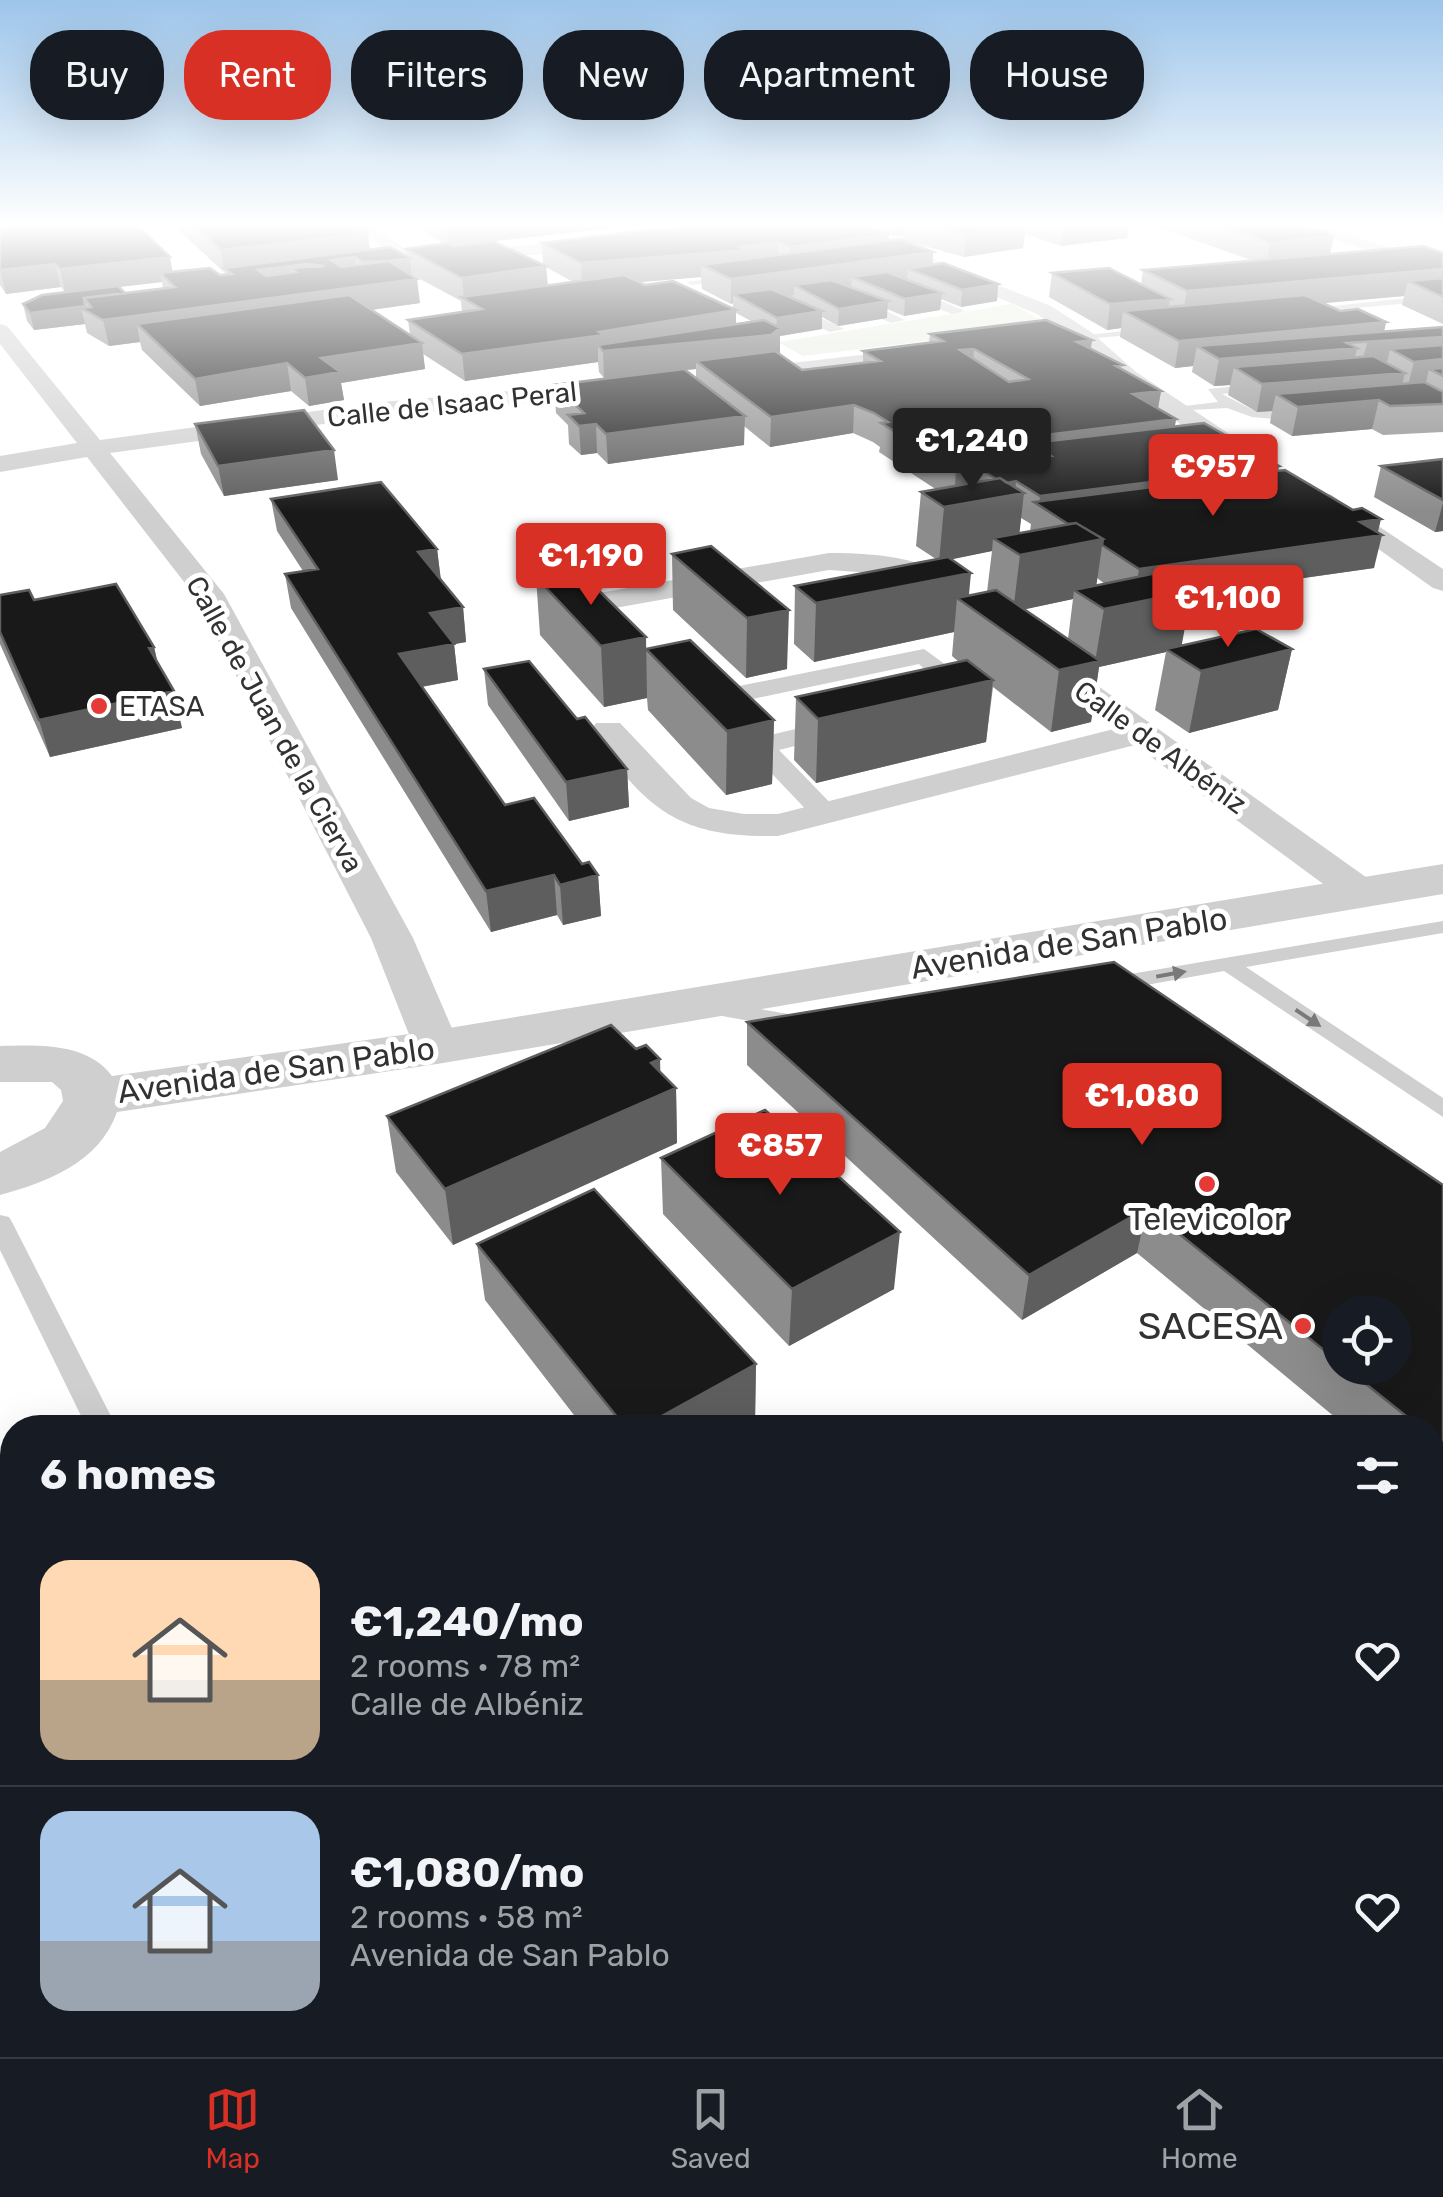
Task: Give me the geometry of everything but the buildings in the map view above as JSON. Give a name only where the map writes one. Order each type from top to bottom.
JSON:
[{"type":"street","points":[[812,320],[836,329]]},
{"type":"street","points":[[1059,320],[1173,408],[1273,469]]},
{"type":"street","name":"Calle de Juan de la Cierva","points":[[0,330],[209,594],[392,938],[437,1047]]},
{"type":"street","points":[[1047,340],[1084,336]]},
{"type":"street","points":[[724,378],[936,352]]},
{"type":"street","name":"Calle de Isaac Peral","points":[[0,464],[95,447],[429,402],[642,387]]},
{"type":"street","points":[[1306,488],[1429,568],[1443,582]]},
{"type":"street","points":[[553,610],[838,560],[916,574],[982,616]]},
{"type":"street","name":"Calle de Albéniz","points":[[1013,640],[1363,894]]},
{"type":"street","points":[[825,813],[714,699],[924,656],[970,694],[932,703]]},
{"type":"street","points":[[760,746],[874,718]]},
{"type":"street","points":[[608,730],[673,805],[695,820],[742,828],[778,825],[1140,734]]},
{"type":"street","name":"Avenida de San Pablo","points":[[93,1097],[437,1047],[1443,880]]},
{"type":"street","points":[[0,1174],[56,1153],[79,1134],[90,1116],[93,1097],[86,1080],[69,1068],[15,1060]]},
{"type":"lane","points":[[1084,336],[1163,330]]},
{"type":"lane","points":[[1266,387],[1212,390],[1226,405],[1254,417],[1308,413]]},
{"type":"lane","points":[[1173,408],[1226,405]]},
{"type":"lane","name":"Avenida de San Pablo","points":[[1086,988],[1443,928]]},
{"type":"lane","points":[[1228,964],[1443,1109]]},
{"type":"lane","name":"Avenida de San Pablo","points":[[695,1004],[769,1020],[813,1024]]},
{"type":"lane","points":[[0,1224],[96,1415]]},
{"type":"shaded area","points":[[914,320],[1041,320],[1052,326],[803,356],[778,342]]},
{"type":"place","name":"ETASA","points":[[99,706]]},
{"type":"place","name":"Televicolor","points":[[1207,1184]]},
{"type":"place","name":"SACESA","points":[[1303,1326]]}]
